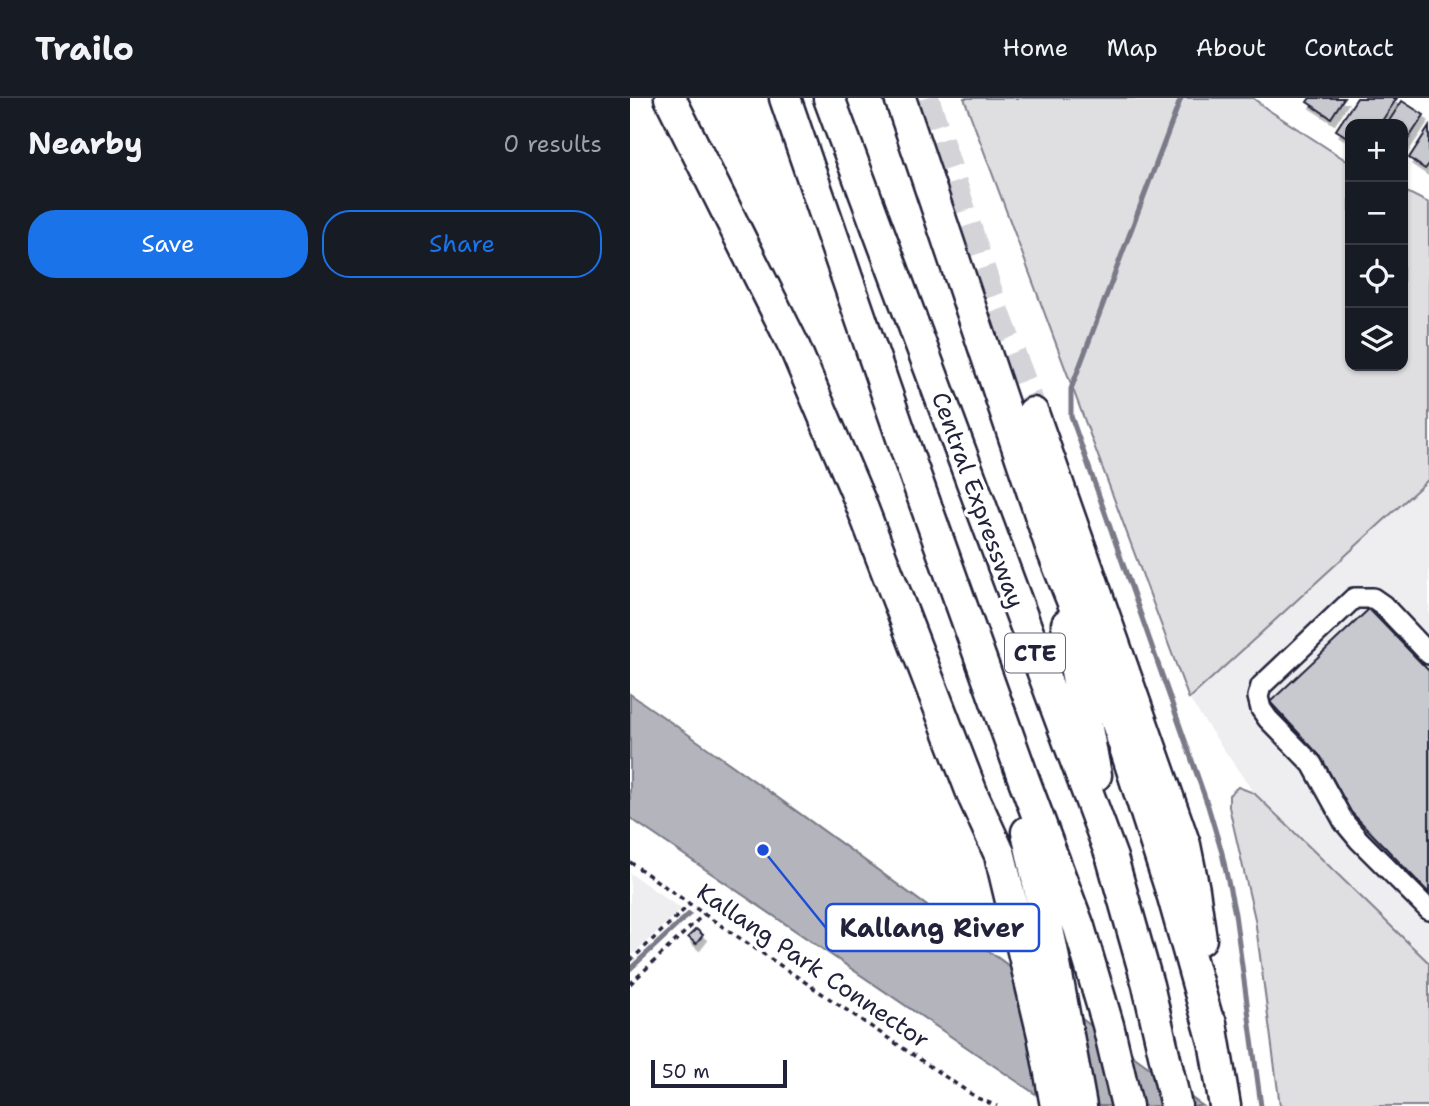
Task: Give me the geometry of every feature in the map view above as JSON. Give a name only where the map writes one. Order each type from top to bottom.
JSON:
[{"type":"highway","points":[[670,98],[794,346],[859,499],[974,798],[979,835],[1007,912],[1044,1035],[1056,1106]]},
{"type":"highway","name":"Central Expressway","points":[[785,98],[911,464],[1079,927],[1108,1025],[1127,1106]]},
{"type":"highway","name":"Central Expressway","points":[[829,98],[1112,858],[1148,985],[1177,1106]]},
{"type":"highway","points":[[900,98],[1052,550],[1101,674],[1173,897],[1214,1042]]},
{"type":"highway","points":[[1033,413],[1185,845],[1225,1106]]},
{"type":"highway","points":[[1052,550],[1112,858]]},
{"type":"highway","points":[[1003,722],[1052,948],[1081,1106]]},
{"type":"highway","points":[[1007,912],[1035,1106]]},
{"type":"lane","points":[[1429,654],[1383,605],[1373,598],[1354,598],[1261,686],[1258,697],[1261,709],[1268,719],[1312,764],[1344,822],[1429,910]]},
{"type":"path","name":"Kallang Park Connector","points":[[630,862],[977,1098],[997,1106]]},
{"type":"path","points":[[630,961],[690,905]]},
{"type":"path","points":[[630,984],[704,914]]},
{"type":"shaded area","points":[[964,98],[1253,98],[1345,160],[1345,371],[1408,371],[1408,192],[1429,203],[1429,479],[1189,699]]},
{"type":"shaded area","points":[[1429,479],[1429,963],[1254,793],[1189,699]]},
{"type":"shaded area","points":[[630,694],[1203,1106],[1053,1106],[630,818]]},
{"type":"shaded area","points":[[1238,787],[1254,793],[1429,963],[1429,1106],[1280,1106],[1255,919],[1229,807],[1229,795]]},
{"type":"shaded area","points":[[630,873],[681,909],[630,957]]},
{"type":"building","points":[[1310,98],[1344,98],[1331,118],[1307,102]]},
{"type":"building","points":[[1357,98],[1397,98],[1383,119],[1345,119],[1345,136],[1336,130]]},
{"type":"building","points":[[1402,101],[1424,115],[1408,139],[1408,119],[1390,119]]},
{"type":"building","points":[[1429,127],[1429,164],[1425,169],[1409,158]]},
{"type":"building","points":[[1369,609],[1429,671],[1429,893],[1351,812],[1321,757],[1270,702]]},
{"type":"building","points":[[696,929],[703,935],[696,944],[688,937]]},
{"type":"waterway","points":[[1181,98],[1071,389],[1071,416],[1208,806],[1222,853],[1235,914],[1261,1106]]},
{"type":"waterway","points":[[630,969],[689,914]]},
{"type":"tunnel","points":[[924,98],[990,299],[1033,413]]},
{"type":"place","name":"Kallang River","points":[[763,850]]}]
